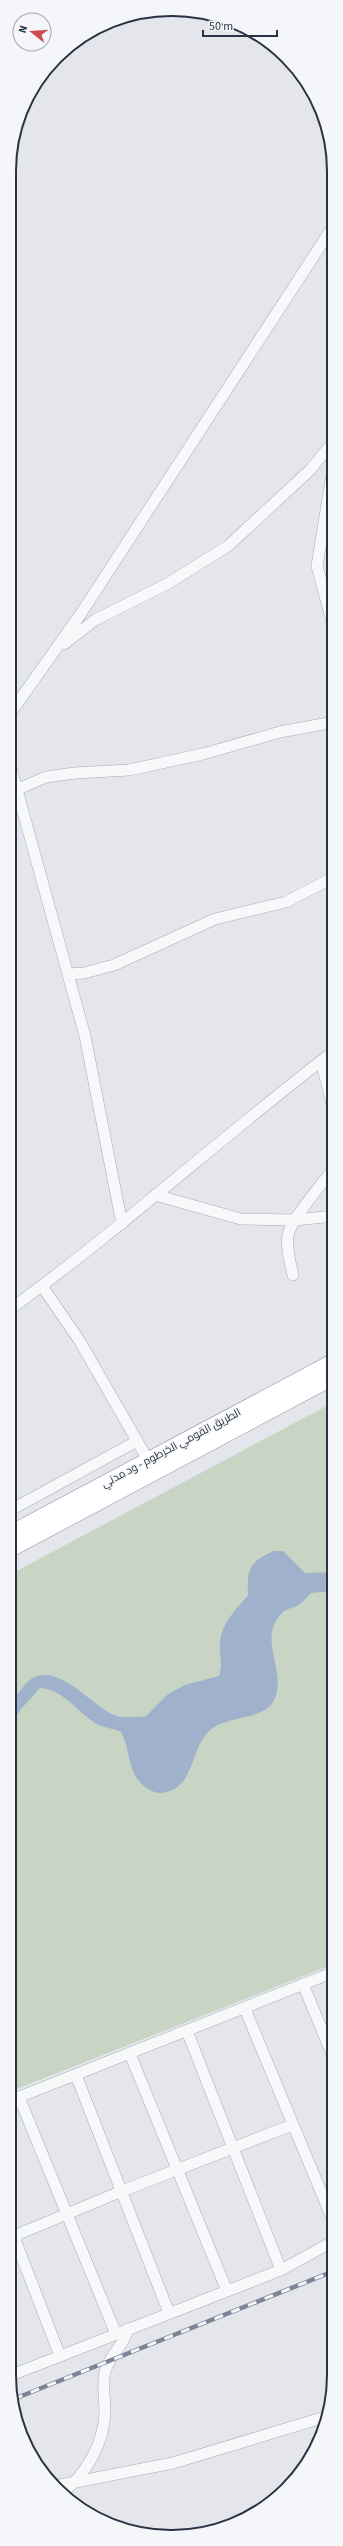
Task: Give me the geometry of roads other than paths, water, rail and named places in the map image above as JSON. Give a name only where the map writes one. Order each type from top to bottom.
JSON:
[{"type":"highway","name":"الطريق القومي الخرطوم - ود مدني","points":[[16,1531],[148,1460],[327,1370]]},
{"type":"highway","name":"الطريق القومي الخرطوم - ود مدني","points":[[16,1544],[327,1370]]},
{"type":"street","points":[[16,705],[55,651],[327,236]]},
{"type":"street","points":[[55,651],[96,620],[174,581],[228,546],[285,496],[327,449]]},
{"type":"street","points":[[327,505],[317,566],[327,603]]},
{"type":"street","points":[[16,791],[34,781],[61,774],[129,770],[203,754],[280,732],[327,723]]},
{"type":"street","points":[[16,799],[69,974],[85,1036],[122,1224]]},
{"type":"street","points":[[69,974],[84,973],[114,965],[215,919],[286,902],[327,881]]},
{"type":"street","points":[[16,1305],[122,1224],[155,1195],[327,1056]]},
{"type":"street","points":[[321,1061],[327,1084]]},
{"type":"street","points":[[293,1275],[287,1244],[288,1234],[295,1220],[327,1177]]},
{"type":"street","points":[[155,1195],[241,1219],[295,1220],[327,1217]]},
{"type":"street","points":[[42,1286],[79,1340],[148,1460]]},
{"type":"street","points":[[16,1507],[137,1442]]},
{"type":"street","points":[[16,2098],[245,2009],[327,1975]]},
{"type":"street","points":[[303,1984],[327,2042]]},
{"type":"street","points":[[245,2009],[292,2125],[327,2206]]},
{"type":"street","points":[[187,2031],[234,2147],[281,2270]]},
{"type":"street","points":[[130,2054],[179,2170],[227,2291]]},
{"type":"street","points":[[76,2075],[169,2313]]},
{"type":"street","points":[[16,2103],[67,2215],[116,2334]]},
{"type":"street","points":[[16,2235],[67,2215],[122,2190],[179,2170],[292,2125]]},
{"type":"street","points":[[16,2373],[281,2270],[327,2245]]},
{"type":"street","points":[[16,2249],[60,2356]]},
{"type":"street","points":[[68,2490],[76,2483],[92,2458],[98,2442],[105,2413],[105,2372],[109,2361],[126,2339],[128,2329]]},
{"type":"street","points":[[63,2485],[173,2463],[321,2418]]},
{"type":"water","points":[[274,1551],[283,1551],[305,1573],[327,1572],[327,1592],[311,1593],[300,1604],[282,1613],[275,1623],[272,1633],[272,1644],[278,1678],[274,1700],[263,1711],[221,1724],[213,1728],[205,1735],[187,1775],[181,1784],[173,1790],[158,1793],[151,1791],[146,1787],[134,1774],[126,1744],[121,1732],[95,1723],[55,1692],[40,1688],[16,1716],[16,1696],[34,1677],[46,1675],[57,1677],[114,1715],[121,1717],[145,1717],[168,1694],[185,1685],[219,1676],[221,1667],[220,1641],[224,1627],[248,1595],[248,1579],[251,1567],[259,1559]]},
{"type":"railway","points":[[18,2398],[327,2274]]}]
